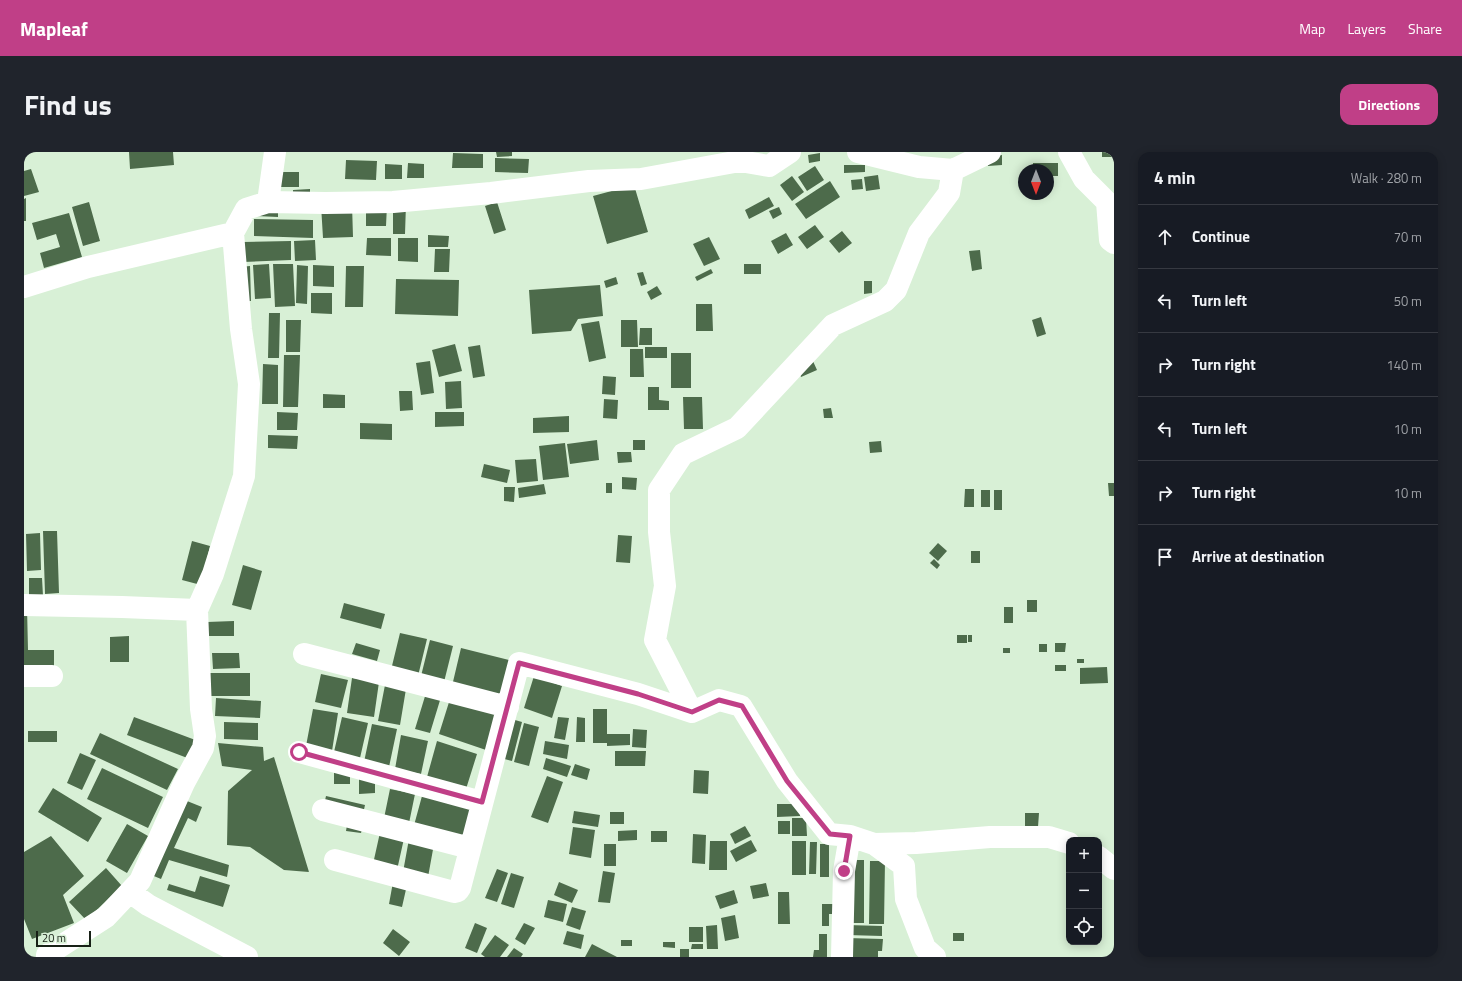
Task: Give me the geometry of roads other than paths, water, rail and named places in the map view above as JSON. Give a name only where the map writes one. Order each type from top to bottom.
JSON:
[{"type":"street","points":[[268,202],[275,152]]},
{"type":"street","points":[[46,956],[106,917],[140,881],[184,783],[203,748],[205,736],[201,709],[197,610],[214,574],[244,476],[248,384],[241,329],[233,233],[246,209],[268,202],[394,202],[491,193],[589,181],[641,179],[740,161],[769,166],[790,152]]},
{"type":"street","points":[[858,152],[919,167],[953,170],[990,152]]},
{"type":"street","points":[[1069,152],[1084,179],[1111,202],[1110,240],[1114,243]]},
{"type":"street","points":[[692,712],[656,640],[665,586],[659,532],[660,490],[683,454],[737,428],[833,325],[885,301],[896,290],[919,233],[949,193],[953,170]]},
{"type":"street","points":[[24,287],[88,267],[233,233]]},
{"type":"street","points":[[24,605],[197,610]]},
{"type":"street","points":[[304,654],[508,707]]},
{"type":"street","points":[[335,860],[454,892],[458,891],[519,663],[638,694],[692,712],[719,700],[742,706],[787,781],[830,834],[850,836],[874,844],[904,866],[906,899],[925,948],[935,957]]},
{"type":"street","points":[[24,676],[52,676]]},
{"type":"street","points":[[299,752],[482,802]]},
{"type":"street","points":[[323,810],[470,848]]},
{"type":"street","points":[[842,957],[844,871],[850,836]]},
{"type":"street","points":[[874,844],[916,843],[990,837],[1049,837],[1066,842]]},
{"type":"street","points":[[1102,859],[1114,869]]},
{"type":"street","points":[[130,892],[148,905],[246,957]]}]
